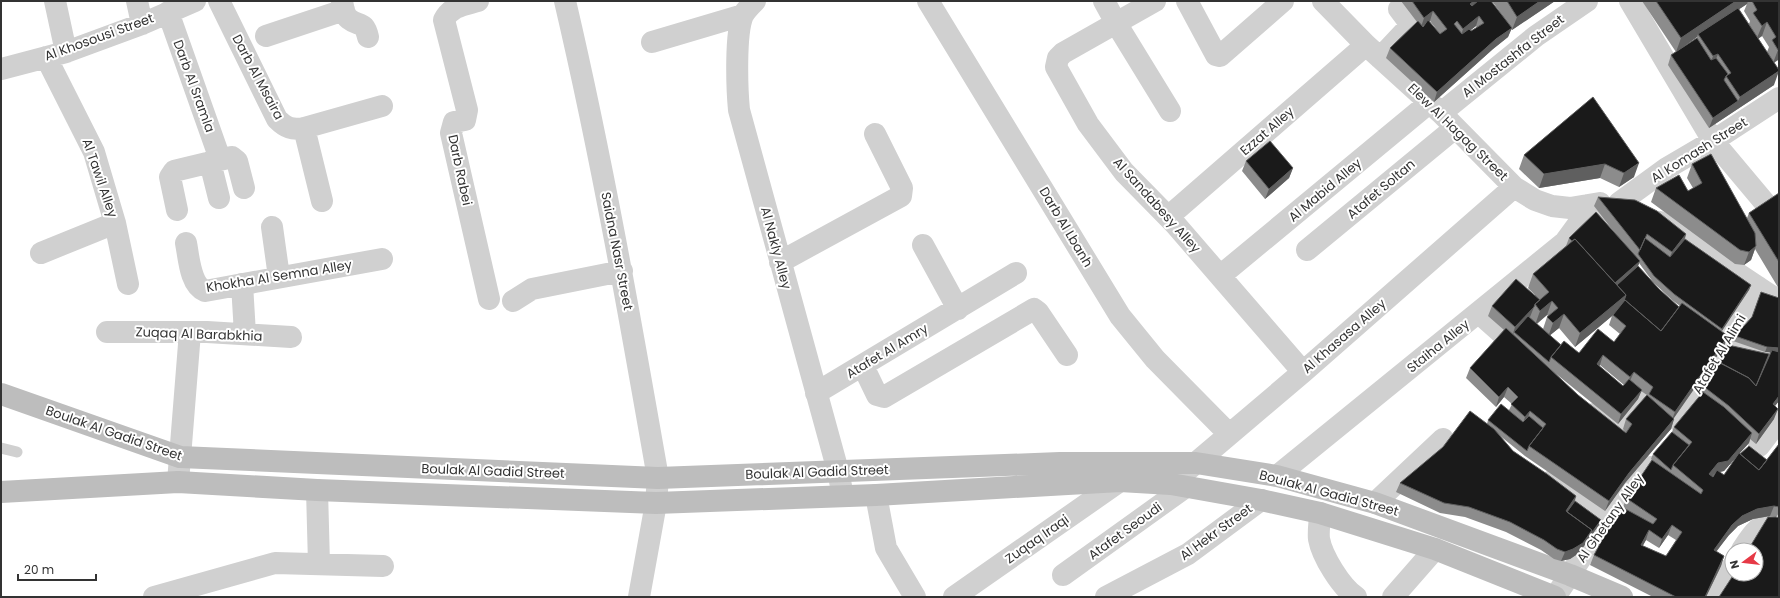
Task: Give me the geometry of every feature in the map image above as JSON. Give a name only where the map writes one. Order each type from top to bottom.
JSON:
[{"type":"street","name":"Al Tawil Alley","points":[[55,1],[56,54],[94,152],[115,223],[128,284]]},
{"type":"street","points":[[137,1],[142,24]]},
{"type":"street","name":"Al Khosousi Street","points":[[1,69],[56,54],[142,24],[195,1]]},
{"type":"street","name":"Darb Al Msaira","points":[[219,1],[277,119],[285,127],[294,130],[304,128],[382,106]]},
{"type":"street","name":"Darb Rabei","points":[[478,1],[448,12],[444,20],[467,110],[465,120],[454,122],[451,133],[489,299]]},
{"type":"street","name":"Saidna Nasr Street","points":[[565,1],[586,88],[622,271],[658,478],[656,503],[639,597]]},
{"type":"street","name":"Darb Al Lbanh","points":[[928,1],[1120,316],[1155,359],[1229,434]]},
{"type":"street","points":[[1104,1],[1116,24],[1170,111]]},
{"type":"street","name":"Al Sandabesy Alley","points":[[1155,1],[1063,53],[1058,58],[1056,67],[1088,124],[1124,172],[1168,217],[1303,372]]},
{"type":"street","points":[[1187,1],[1218,56],[1223,55],[1284,1]]},
{"type":"street","name":"Elew Al Hagag Street","points":[[1323,1],[1373,52],[1442,114],[1514,187],[1535,200],[1552,206],[1570,208],[1619,202]]},
{"type":"street","name":"Al Mostashfa Street","points":[[1442,114],[1536,36],[1586,1]]},
{"type":"street","points":[[1630,1],[1713,141],[1765,203]]},
{"type":"street","points":[[266,36],[343,5],[349,19],[361,23],[366,29],[368,37]]},
{"type":"street","points":[[652,42],[749,8]]},
{"type":"street","name":"Al Nakly Alley","points":[[749,8],[740,29],[737,73],[739,110],[838,471],[843,496]]},
{"type":"street","name":"Ezzat Alley","points":[[1168,217],[1373,52],[1411,25],[1399,9]]},
{"type":"street","name":"Darb Al Sramla","points":[[168,12],[215,161],[219,198]]},
{"type":"street","name":"Al Komash Street","points":[[1619,202],[1667,168],[1713,141],[1779,98]]},
{"type":"street","name":"Al Mabid Alley","points":[[1220,276],[1373,150],[1442,114]]},
{"type":"street","name":"Atafet Soltan","points":[[1307,250],[1396,177],[1442,114]]},
{"type":"street","points":[[304,128],[322,201]]},
{"type":"street","points":[[780,262],[900,196],[902,188],[875,134]]},
{"type":"street","points":[[1373,150],[1396,177]]},
{"type":"street","points":[[177,210],[170,181],[171,173],[174,171],[231,157],[235,159],[244,188]]},
{"type":"street","name":"Al Khasasa Alley","points":[[1179,485],[1196,463],[1303,372],[1514,187]]},
{"type":"street","points":[[1619,202],[1635,207],[1648,214],[1779,301]]},
{"type":"street","points":[[1588,205],[1627,256]]},
{"type":"street","name":"Staiha Alley","points":[[1276,476],[1565,242],[1580,222],[1588,205]]},
{"type":"street","points":[[41,253],[115,223]]},
{"type":"street","points":[[272,226],[279,277]]},
{"type":"street","name":"Khokha Al Semna Alley","points":[[186,243],[194,281],[200,289],[205,291],[382,259]]},
{"type":"street","points":[[922,245],[958,309]]},
{"type":"street","points":[[513,301],[532,289],[622,271]]},
{"type":"street","name":"Atafet Al Amry","points":[[816,393],[1016,273]]},
{"type":"street","points":[[242,284],[244,334]]},
{"type":"street","name":"Atafet Al Alimi","points":[[1679,421],[1727,344],[1758,287]]},
{"type":"street","points":[[863,366],[877,395],[884,397],[1034,309],[1038,312],[1066,355]]},
{"type":"street","points":[[1478,313],[1542,368]]},
{"type":"street","points":[[1683,316],[1700,329],[1727,344],[1779,356]]},
{"type":"street","name":"Zuqaq Al Barabkhia","points":[[107,332],[190,332],[291,337]]},
{"type":"street","points":[[178,482],[190,332]]},
{"type":"street","name":"Boulak Al Gadid Street","points":[[1,394],[180,458],[658,478],[1060,463],[1196,463],[1276,476],[1375,503],[1570,575],[1622,597]]},
{"type":"street","points":[[1576,398],[1611,428],[1618,427],[1624,423],[1643,402]]},
{"type":"street","points":[[1758,446],[1779,420]]},
{"type":"street","points":[[1375,503],[1443,439]]},
{"type":"street","name":"Al Ghetany Alley","points":[[1555,597],[1605,522],[1647,467],[1652,467],[1686,494]]},
{"type":"street","points":[[1536,469],[1605,522]]},
{"type":"street","name":"Boulak Al Gadid Street","points":[[1,492],[178,482],[317,490],[656,503],[876,495],[1120,481],[1179,485],[1261,500],[1320,513],[1435,549],[1555,597]]},
{"type":"street","name":"Zuqaq Iraqi","points":[[954,597],[1120,481]]},
{"type":"street","name":"Atafet Seoudi","points":[[1063,575],[1179,485]]},
{"type":"street","points":[[317,490],[320,564]]},
{"type":"street","points":[[876,495],[886,548],[915,597]]},
{"type":"street","name":"Al Hekr Street","points":[[1106,597],[1188,554],[1261,500]]},
{"type":"street","points":[[1320,513],[1319,539],[1331,568],[1351,596]]},
{"type":"street","points":[[1748,542],[1758,528],[1765,524],[1779,523]]},
{"type":"street","points":[[1393,597],[1435,549]]},
{"type":"street","points":[[154,597],[275,563],[383,566]]},
{"type":"street","points":[[1713,597],[1724,579]]},
{"type":"lane","points":[[1,448],[17,452]]},
{"type":"building","points":[[1412,1],[1474,1],[1470,4],[1472,6],[1478,1],[1491,1],[1512,28],[1496,39],[1437,92],[1390,48],[1418,21],[1423,27],[1428,20],[1440,34],[1447,29],[1433,11],[1424,18]],"holes":[[[1479,16],[1484,23],[1471,31],[1469,29],[1462,34],[1454,24],[1457,21],[1463,29]]]},
{"type":"building","points":[[1507,1],[1540,1],[1517,17]]},
{"type":"building","points":[[1656,1],[1736,1],[1681,38]]},
{"type":"building","points":[[1752,1],[1779,1],[1778,50],[1772,40],[1776,37],[1767,22],[1762,26],[1753,13],[1757,10]]},
{"type":"building","points":[[1738,8],[1779,70],[1740,97],[1726,76],[1731,73],[1718,54],[1713,56],[1698,34]]},
{"type":"building","points":[[1697,38],[1711,60],[1716,58],[1728,74],[1724,80],[1738,101],[1713,118],[1671,55]]},
{"type":"building","points":[[1593,97],[1639,163],[1624,173],[1605,164],[1544,174],[1524,155]]},
{"type":"building","points":[[1270,141],[1293,168],[1269,189],[1246,161]]},
{"type":"building","points":[[1711,154],[1755,233],[1756,246],[1749,252],[1740,250],[1656,188],[1679,175],[1688,191],[1702,183],[1692,164]]},
{"type":"building","points":[[1779,193],[1779,262],[1749,213]]},
{"type":"building","points":[[1598,197],[1635,200],[1657,211],[1686,234],[1672,252],[1647,234],[1640,250]]},
{"type":"building","points":[[1596,212],[1640,261],[1615,283],[1575,239],[1572,241],[1569,238]]},
{"type":"building","points":[[1645,238],[1670,257],[1685,239],[1751,285],[1722,329],[1674,294],[1654,276],[1638,254]]},
{"type":"building","points":[[1575,239],[1626,295],[1580,333],[1564,314],[1553,323],[1547,317],[1558,308],[1552,301],[1540,311],[1535,304],[1549,292],[1533,274]]},
{"type":"building","points":[[1638,266],[1659,289],[1679,307],[1661,331],[1625,300],[1624,301],[1626,295],[1617,285]]},
{"type":"building","points":[[1516,279],[1540,300],[1515,327],[1492,306]]},
{"type":"building","points":[[1761,292],[1779,298],[1779,348],[1767,347],[1735,336],[1752,317]]},
{"type":"building","points":[[1625,300],[1661,331],[1682,303],[1728,336],[1675,412],[1649,394],[1653,387],[1634,372],[1630,377],[1603,355],[1597,364],[1623,386],[1629,379],[1642,390],[1621,414],[1551,357],[1564,341],[1579,353],[1598,329],[1614,342],[1626,326],[1613,315]]},
{"type":"building","points":[[1528,316],[1561,345],[1551,357],[1549,362],[1514,332]]},
{"type":"building","points":[[1506,328],[1578,395],[1626,433],[1632,424],[1626,419],[1647,395],[1674,419],[1629,473],[1609,501],[1529,446],[1546,424],[1530,411],[1525,417],[1511,404],[1518,397],[1508,387],[1499,397],[1470,368]]},
{"type":"building","points":[[1728,345],[1769,354],[1756,386],[1749,378],[1719,362]]},
{"type":"building","points":[[1772,350],[1779,352],[1779,396],[1773,404],[1778,409],[1759,434],[1729,406],[1703,386],[1718,362],[1749,378],[1756,386]]},
{"type":"building","points":[[1703,392],[1724,407],[1752,433],[1728,461],[1718,463],[1709,474],[1713,477],[1717,470],[1724,475],[1739,453],[1759,470],[1779,444],[1779,507],[1774,506],[1757,509],[1742,516],[1732,525],[1714,550],[1724,556],[1705,597],[1676,597],[1594,555],[1620,506],[1653,524],[1657,519],[1626,498],[1652,460],[1701,494],[1703,490],[1673,465],[1692,442],[1674,427]],"holes":[[[1672,525],[1682,532],[1666,556],[1641,545],[1649,530],[1662,539]]]},
{"type":"building","points":[[1501,404],[1523,422],[1529,416],[1543,428],[1529,446],[1527,451],[1488,420]]},
{"type":"building","points":[[1470,411],[1494,429],[1513,451],[1576,496],[1566,511],[1592,530],[1583,543],[1565,552],[1510,522],[1469,507],[1444,503],[1400,483],[1443,447]]},
{"type":"building","points":[[1672,432],[1689,445],[1673,465],[1671,470],[1653,454]]},
{"type":"building","points":[[1749,446],[1767,460],[1759,470],[1740,454]]},
{"type":"building","points":[[1575,501],[1601,520],[1590,535],[1592,530],[1567,512]]},
{"type":"building","points":[[1768,517],[1779,518],[1779,597],[1719,597],[1729,582],[1764,582],[1764,542],[1753,542]]}]
